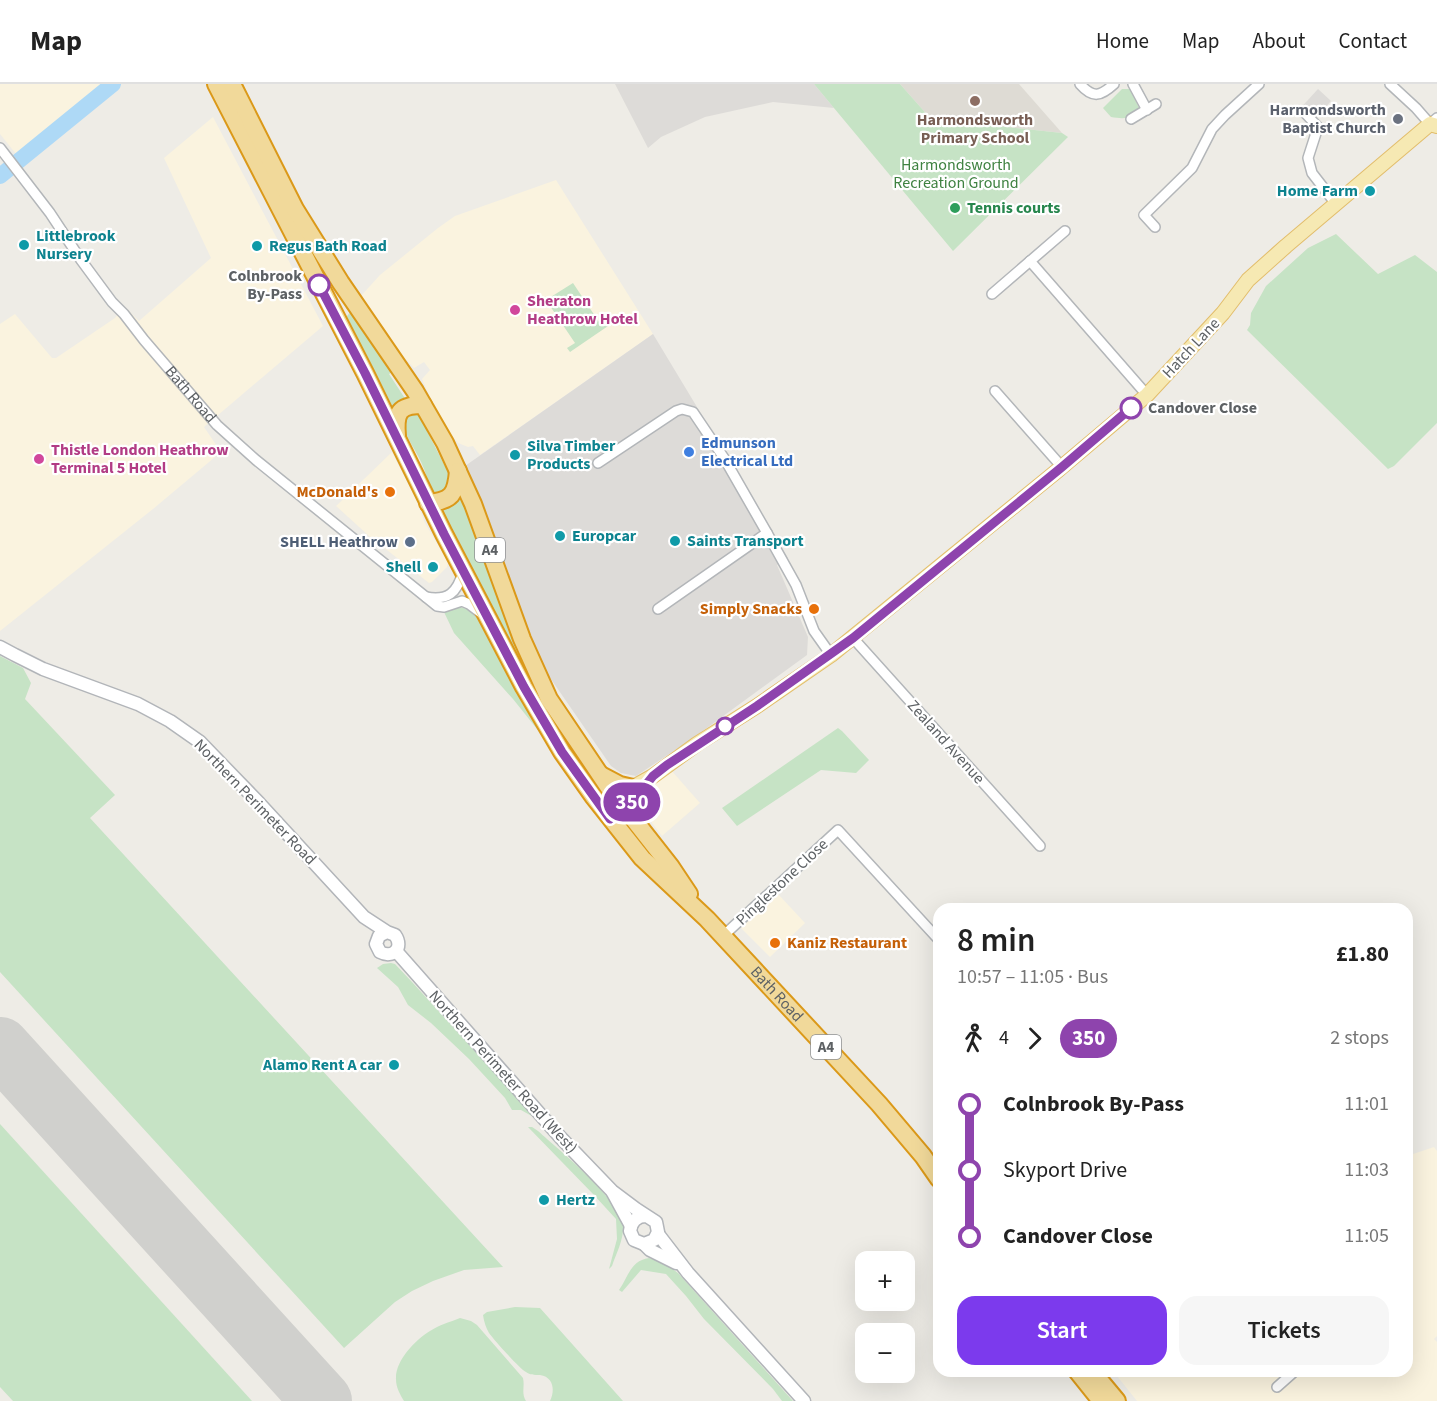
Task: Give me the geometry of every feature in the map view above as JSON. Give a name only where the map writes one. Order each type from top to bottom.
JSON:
[{"type":"highway","name":"A4","points":[[216,84],[365,373],[463,570],[524,687],[562,752],[607,815],[650,867],[707,919]]},
{"type":"highway","name":"A4","points":[[232,84],[295,209],[341,284],[423,405],[458,470],[478,517],[522,639],[549,699],[598,773],[707,919]]},
{"type":"highway","points":[[398,440],[396,421],[400,412],[407,406],[423,405]]},
{"type":"highway","points":[[429,503],[441,502],[453,495],[457,486],[458,470]]},
{"type":"highway","points":[[598,773],[620,785],[633,788]]},
{"type":"highway","name":"Bath Road","points":[[707,919],[879,1104],[933,1171]]},
{"type":"highway","points":[[1082,1377],[1101,1401]]},
{"type":"highway","points":[[1097,1377],[1117,1401]]},
{"type":"main road","name":"Hatch Lane","points":[[621,805],[633,788],[831,655],[1062,467],[1147,394],[1223,313],[1248,280],[1435,123]]},
{"type":"main road","name":"Hatch Lane","points":[[607,815],[621,805],[633,801],[653,776]]},
{"type":"street","points":[[1080,84],[1086,91],[1096,95],[1114,84]]},
{"type":"street","points":[[1133,84],[1147,110]]},
{"type":"street","points":[[1155,227],[1144,215],[1192,168],[1212,129],[1259,84]]},
{"type":"street","points":[[1390,84],[1435,123]]},
{"type":"street","points":[[1131,119],[1156,104]]},
{"type":"street","points":[[1305,113],[1318,126],[1308,158],[1312,173],[1336,204]]},
{"type":"street","name":"Bath Road","points":[[2,151],[51,213],[81,260],[112,302],[197,404],[224,432],[437,606],[442,608],[462,601],[489,619]]},
{"type":"street","points":[[992,294],[1065,231]]},
{"type":"street","points":[[1030,261],[1147,394]]},
{"type":"street","points":[[995,392],[1062,467]]},
{"type":"street","points":[[598,463],[676,411],[682,409],[693,412],[724,458],[767,533],[796,585],[814,632],[831,655]]},
{"type":"street","points":[[658,609],[767,533]]},
{"type":"street","points":[[426,597],[441,598],[452,593],[458,586],[463,570]]},
{"type":"street","name":"Zealand Avenue","points":[[853,638],[1040,846]]},
{"type":"street","name":"Northern Perimeter Road","points":[[0,647],[43,669],[138,704],[170,721],[200,742],[382,936]]},
{"type":"street","name":"Pinglestone Close","points":[[723,936],[838,830],[933,933]]},
{"type":"street","points":[[395,935],[398,939],[396,951],[388,955],[380,952],[376,944],[382,936],[395,935]]},
{"type":"street","name":"Northern Perimeter Road (West)","points":[[396,951],[561,1138],[612,1191],[646,1216]]},
{"type":"street","name":"Northern Perimeter Road (West)","points":[[612,1191],[631,1227]]},
{"type":"street","points":[[688,1273],[644,1244],[636,1242],[630,1231],[636,1218],[646,1216],[656,1222],[658,1234],[688,1273],[804,1401]]},
{"type":"street","points":[[644,1244],[654,1240],[658,1234]]},
{"type":"street","points":[[1277,1388],[1289,1377]]},
{"type":"shaded area","points":[[0,84],[102,84],[16,154],[0,134]]},
{"type":"shaded area","points":[[615,84],[814,84],[834,108],[773,102],[705,117],[661,137],[648,148]]},
{"type":"shaded area","name":"Harmondsworth Primary School","points":[[900,84],[1019,84],[1062,133],[931,119]]},
{"type":"shaded area","points":[[1318,89],[1331,101],[1309,126],[1297,112]]},
{"type":"shaded area","points":[[213,117],[323,326],[204,427],[221,452],[0,631],[0,324],[15,314],[52,358],[56,358],[115,318],[124,306],[139,321],[211,258],[164,158]]},
{"type":"shaded area","points":[[556,180],[653,334],[480,455],[473,446],[468,447],[458,443],[447,430],[422,379],[430,370],[424,362],[414,368],[398,351],[360,297],[380,275],[455,216]]},
{"type":"shaded area","points":[[653,334],[788,558],[777,565],[808,637],[807,655],[689,741],[636,776],[621,773],[611,766],[544,669],[465,466]]},
{"type":"shaded area","points":[[392,452],[425,523],[448,562],[447,567],[429,583],[369,536],[336,506]]},
{"type":"shaded area","points":[[671,770],[700,803],[662,836],[642,810],[650,790]]},
{"type":"shaded area","points":[[778,894],[805,923],[770,957],[741,928]]},
{"type":"shaded area","points":[[1434,1147],[1437,1151],[1437,1336],[1434,1339],[1437,1342],[1437,1401],[1137,1401],[1118,1377],[1413,1377],[1413,1154]]},
{"type":"green space","name":"Harmondsworth Recreation Ground","points":[[814,84],[900,84],[931,119],[1062,133],[1068,137],[953,251]]},
{"type":"green space","points":[[1122,89],[1130,89],[1139,108],[1127,118],[1111,117],[1103,108]]},
{"type":"green space","points":[[1336,234],[1378,274],[1415,255],[1437,272],[1437,423],[1394,466],[1388,469],[1247,330],[1251,313],[1266,286],[1308,248]]},
{"type":"green space","points":[[573,283],[601,325],[609,320],[611,324],[570,352],[567,348],[575,343],[546,300]]},
{"type":"green space","points":[[352,310],[395,370],[389,374],[406,400],[392,416],[343,321]]},
{"type":"green space","points":[[413,409],[425,417],[427,431],[451,478],[451,489],[434,496],[402,420]]},
{"type":"green space","points":[[460,494],[552,716],[569,746],[610,803],[550,722],[438,508]]},
{"type":"green space","points":[[458,607],[469,610],[478,619],[561,759],[513,699],[454,633],[444,612]]},
{"type":"green space","points":[[0,656],[23,668],[31,683],[25,699],[115,795],[90,818],[503,1267],[464,1270],[412,1291],[395,1302],[344,1348],[0,972]]},
{"type":"green space","points":[[838,728],[869,760],[856,773],[821,770],[737,826],[722,808]]},
{"type":"green space","points":[[391,963],[395,964],[412,982],[537,1119],[521,1110],[512,1110],[505,1098],[469,1059],[408,1005],[398,987],[377,968]]},
{"type":"green space","points":[[0,1124],[252,1401],[13,1401],[0,1387]]},
{"type":"green space","points":[[528,1127],[538,1131],[573,1162],[600,1189],[619,1215],[623,1226],[622,1236],[609,1269],[617,1239],[616,1219]]},
{"type":"green space","points":[[649,1258],[678,1273],[793,1401],[782,1401],[704,1319],[666,1274],[641,1270],[622,1292],[619,1290],[634,1266]]},
{"type":"green space","points":[[515,1307],[540,1308],[623,1401],[550,1401],[553,1393],[551,1381],[545,1376],[529,1374],[523,1370],[496,1342],[486,1327],[483,1315],[487,1312]]},
{"type":"green space","points":[[460,1318],[477,1325],[523,1378],[526,1401],[404,1401],[397,1388],[396,1379],[402,1358],[424,1335]]},
{"type":"waterway","points":[[0,176],[113,84]]},
{"type":"runway","points":[[0,1047],[322,1401]]},
{"type":"bus line","name":"350","points":[[319,285],[524,687],[562,752],[610,819],[633,801],[653,776],[667,765],[757,706],[853,638],[1131,408]]},
{"type":"place","name":"Harmondsworth Primary School","points":[[975,101]]},
{"type":"place","name":"Harmondsworth Baptist Church","points":[[1398,119]]},
{"type":"place","name":"Home Farm","points":[[1370,191]]},
{"type":"place","name":"Tennis courts","points":[[955,208]]},
{"type":"place","name":"Littlebrook Nursery","points":[[24,245]]},
{"type":"place","name":"Regus Bath Road","points":[[257,246]]},
{"type":"place","name":"Colnbrook By-Pass","points":[[319,285]]},
{"type":"place","name":"Sheraton Heathrow Hotel","points":[[515,310]]},
{"type":"place","name":"Candover Close","points":[[1131,408]]},
{"type":"place","name":"Edmunson Electrical Ltd","points":[[689,452]]},
{"type":"place","name":"Silva Timber Products","points":[[515,455]]},
{"type":"place","name":"Thistle London Heathrow Terminal 5 Hotel","points":[[39,459]]},
{"type":"place","name":"McDonald's","points":[[390,492]]},
{"type":"place","name":"Europcar","points":[[560,536]]},
{"type":"place","name":"Saints Transport","points":[[675,541]]},
{"type":"place","name":"SHELL Heathrow","points":[[410,542]]},
{"type":"place","name":"Shell","points":[[433,567]]},
{"type":"place","name":"Simply Snacks","points":[[814,609]]},
{"type":"place","name":"Kaniz Restaurant","points":[[775,943]]},
{"type":"place","name":"Alamo Rent A car","points":[[394,1065]]},
{"type":"place","name":"Hertz","points":[[544,1200]]}]
